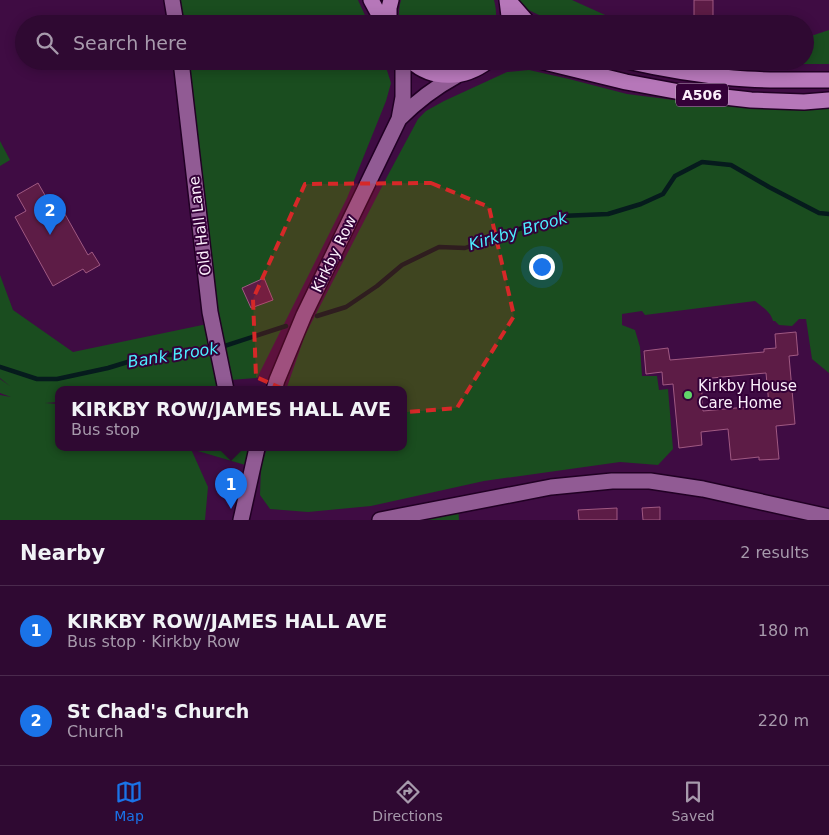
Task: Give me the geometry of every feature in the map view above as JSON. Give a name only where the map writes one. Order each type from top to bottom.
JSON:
[{"type":"main road","points":[[371,0],[379,15]]},
{"type":"main road","points":[[389,15],[391,0]]},
{"type":"main road","points":[[508,0],[509,15]]},
{"type":"main road","points":[[508,0],[521,15]]},
{"type":"main road","points":[[424,70],[436,75],[456,76],[475,70]]},
{"type":"main road","name":"A506","points":[[577,70],[680,92],[751,100],[804,102],[829,100]]},
{"type":"main road","name":"A506","points":[[670,70],[734,78],[829,80]]},
{"type":"street","points":[[172,0],[174,15]]},
{"type":"street","name":"Old Hall Lane","points":[[182,70],[210,312],[225,386]]},
{"type":"street","name":"Kirkby Row","points":[[276,386],[304,315],[399,119],[403,97],[402,70]]},
{"type":"street","name":"Kirkby Row","points":[[399,119],[424,96],[456,76]]},
{"type":"street","points":[[241,520],[256,451]]},
{"type":"street","points":[[380,520],[551,487],[612,481],[650,481],[703,489],[782,513],[829,517]]},
{"type":"highlighted area","points":[[431,183],[489,207],[514,316],[457,408],[346,417],[256,377],[253,299],[305,184]]},
{"type":"green space","points":[[175,0],[358,0],[365,15],[177,15]]},
{"type":"green space","points":[[401,0],[494,0],[496,15],[399,15]]},
{"type":"green space","points":[[518,0],[572,0],[605,15],[539,15],[520,6]]},
{"type":"green space","points":[[829,30],[829,64],[814,64],[814,35]]},
{"type":"green space","points":[[184,70],[387,70],[391,83],[386,101],[347,198],[257,378],[230,380],[215,311]]},
{"type":"green space","points":[[529,70],[627,94],[705,104],[788,110],[829,108],[829,373],[812,359],[806,319],[799,319],[792,326],[779,325],[755,301],[645,315],[642,311],[622,314],[622,325],[635,330],[640,347],[642,376],[657,376],[659,390],[668,389],[673,449],[658,465],[620,462],[484,481],[371,506],[308,512],[270,509],[260,495],[261,467],[266,451],[407,451],[407,386],[287,386],[305,335],[418,119],[426,111],[444,101],[507,72]]},
{"type":"green space","points":[[0,141],[10,160],[0,166]]},
{"type":"green space","points":[[0,275],[13,310],[73,352],[212,323],[225,386],[55,386],[55,402],[45,403],[55,404],[55,451],[192,451],[208,487],[205,520],[0,520],[0,395],[11,397],[0,393],[0,379],[10,386],[0,378]]},
{"type":"green space","points":[[198,451],[247,451],[252,467]]},
{"type":"green space","points":[[458,505],[459,520],[381,520]]},
{"type":"building","points":[[694,0],[713,0],[713,15],[694,15]]},
{"type":"building","points":[[38,183],[50,204],[57,200],[88,255],[92,252],[100,265],[86,273],[83,269],[53,286],[15,217],[26,211],[17,195]]},
{"type":"building","points":[[264,278],[273,300],[251,308],[242,288]]},
{"type":"building","name":"Kirkby House Care Home","points":[[796,332],[798,355],[789,356],[795,424],[776,426],[779,459],[759,460],[759,457],[731,460],[728,429],[701,432],[702,445],[679,448],[673,384],[663,385],[662,372],[646,374],[644,351],[668,348],[670,360],[764,352],[764,349],[776,348],[775,334]],"holes":[[[766,373],[769,405],[703,411],[701,379]]]},
{"type":"building","points":[[660,507],[660,520],[643,520],[642,508]]},
{"type":"building","points":[[617,508],[617,520],[579,520],[578,510]]},
{"type":"waterway","name":"Kirkby Brook","points":[[317,316],[346,307],[377,286],[402,265],[439,247],[465,248],[561,216],[608,214],[641,204],[663,194],[675,176],[702,162],[731,165],[819,213],[829,214]]},
{"type":"waterway","name":"Bank Brook","points":[[0,367],[37,379],[57,379],[108,368],[144,357],[206,352],[286,326]]},
{"type":"place","name":"St Chad's Church","points":[[50,235]]},
{"type":"place","name":"Kirkby House Care Home","points":[[688,395]]},
{"type":"place","name":"KIRKBY ROW/JAMES HALL AVE","points":[[231,509]]}]
